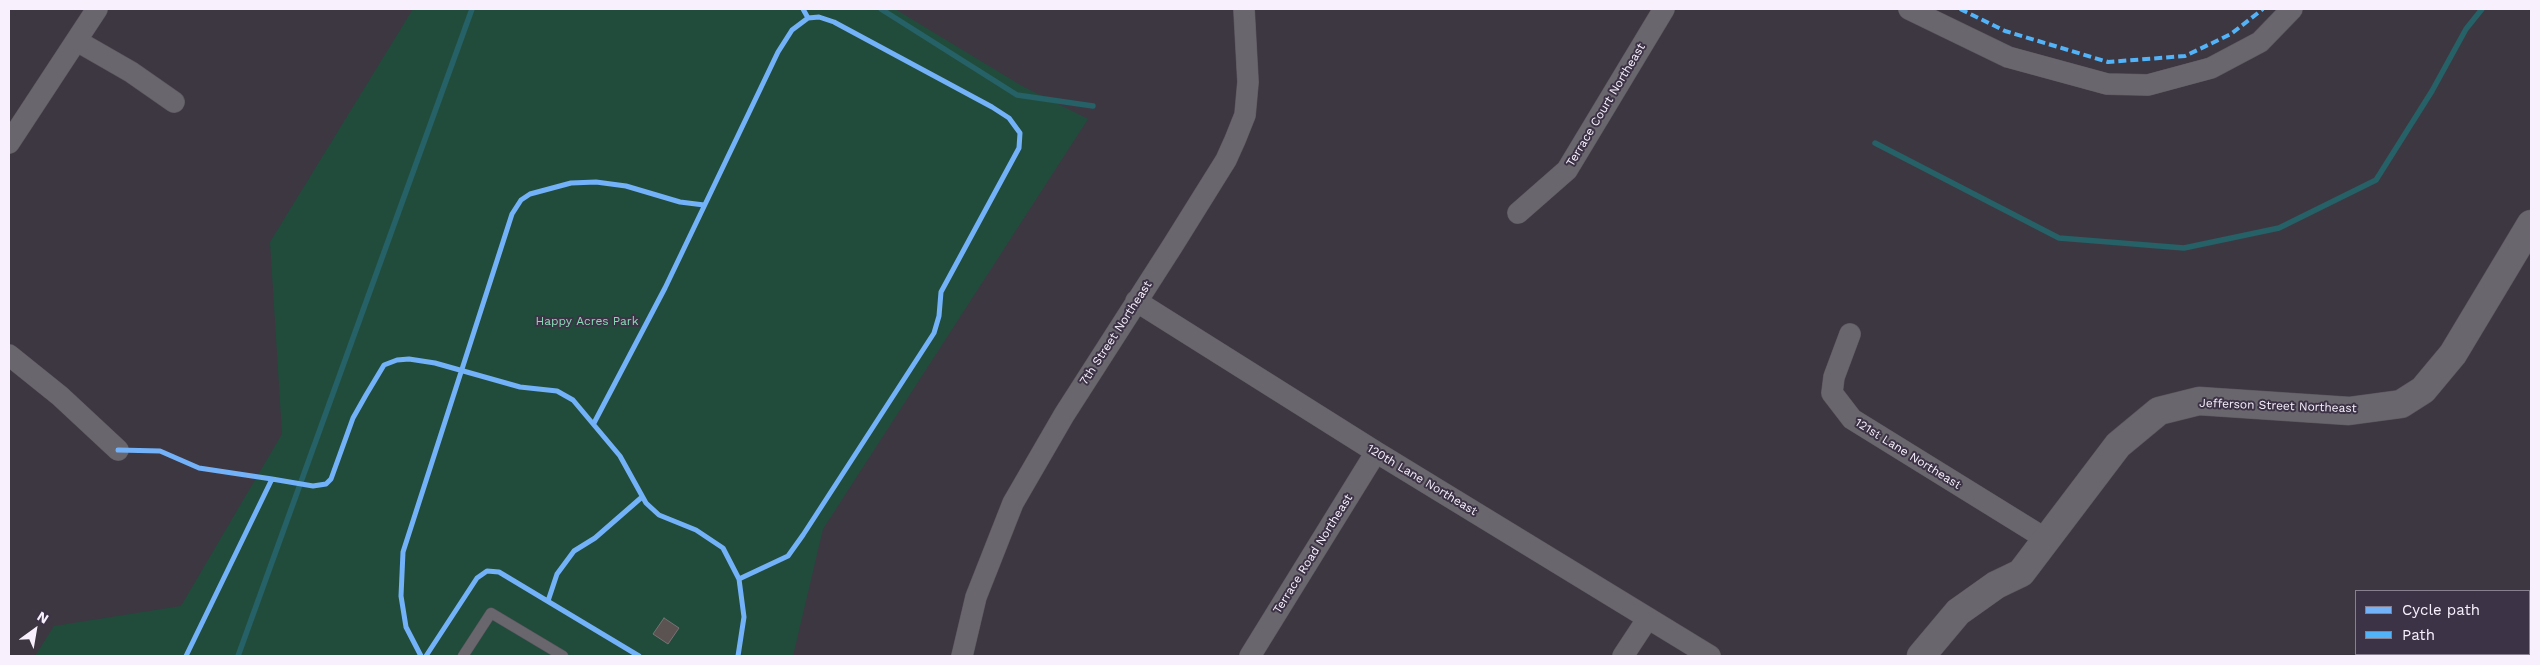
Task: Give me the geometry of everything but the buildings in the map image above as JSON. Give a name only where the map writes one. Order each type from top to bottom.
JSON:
[{"type":"street","points":[[9,143],[97,9]]},
{"type":"street","name":"7th Street Northeast","points":[[962,656],[976,597],[1012,503],[1059,422],[1226,160],[1245,115],[1248,82],[1244,9]]},
{"type":"street","name":"Terrace Court Northeast","points":[[1518,214],[1567,170],[1664,9]]},
{"type":"street","points":[[1909,9],[2008,57],[2107,84],[2148,85],[2211,68],[2260,42],[2292,9]]},
{"type":"street","points":[[76,41],[131,72],[174,102]]},
{"type":"street","name":"Jefferson Street Northeast","points":[[1920,656],[1958,612],[1996,585],[2022,573],[2118,445],[2159,411],[2199,402],[2349,411],[2401,404],[2423,390],[2452,354],[2531,224]]},
{"type":"street","name":"120th Lane Northeast","points":[[1136,301],[1376,452],[1710,656]]},
{"type":"street","name":"121st Lane Northeast","points":[[1850,334],[1834,377],[1832,393],[1852,419],[2046,539]]},
{"type":"street","points":[[9,355],[60,396],[118,450]]},
{"type":"street","name":"Terrace Road Northeast","points":[[1250,656],[1376,452]]},
{"type":"street","points":[[1623,656],[1648,618]]},
{"type":"lane","points":[[464,656],[491,613],[564,656]]},
{"type":"green space","name":"Happy Acres Park","points":[[413,9],[895,9],[1022,86],[1088,119],[823,529],[793,656],[35,656],[54,626],[181,606],[282,434],[270,242]]},
{"type":"waterway","points":[[238,656],[472,9]]},
{"type":"waterway","points":[[881,9],[1017,95],[1093,106]]},
{"type":"waterway","points":[[1875,143],[2059,238],[2184,248],[2279,228],[2376,180],[2432,91],[2466,29],[2482,9]]},
{"type":"marked path","points":[[1960,9],[2005,31],[2108,62],[2185,56],[2231,34],[2263,9]]},
{"type":"cycle path","points":[[594,423],[665,288],[778,52],[792,30],[808,18],[803,9]]},
{"type":"cycle path","points":[[739,579],[788,556],[803,535],[934,333],[939,316],[941,292],[1019,148],[1020,133],[1009,118],[992,107],[834,22],[819,17],[808,18]]},
{"type":"cycle path","points":[[421,656],[406,627],[401,596],[403,552],[512,214],[521,200],[530,194],[571,183],[596,182],[626,186],[680,202],[704,205]]},
{"type":"cycle path","points":[[272,479],[313,486],[326,484],[331,479],[353,418],[366,395],[384,365],[397,360],[409,359],[435,363],[520,387],[557,391],[573,400],[620,456],[646,503],[659,515],[696,530],[723,548],[739,579],[744,617],[738,656]]},
{"type":"cycle path","points":[[118,450],[160,451],[199,468],[272,479],[186,656]]},
{"type":"cycle path","points":[[548,601],[557,574],[574,551],[595,538],[642,497]]},
{"type":"cycle path","points":[[426,656],[477,578],[487,571],[499,572],[639,656]]}]
